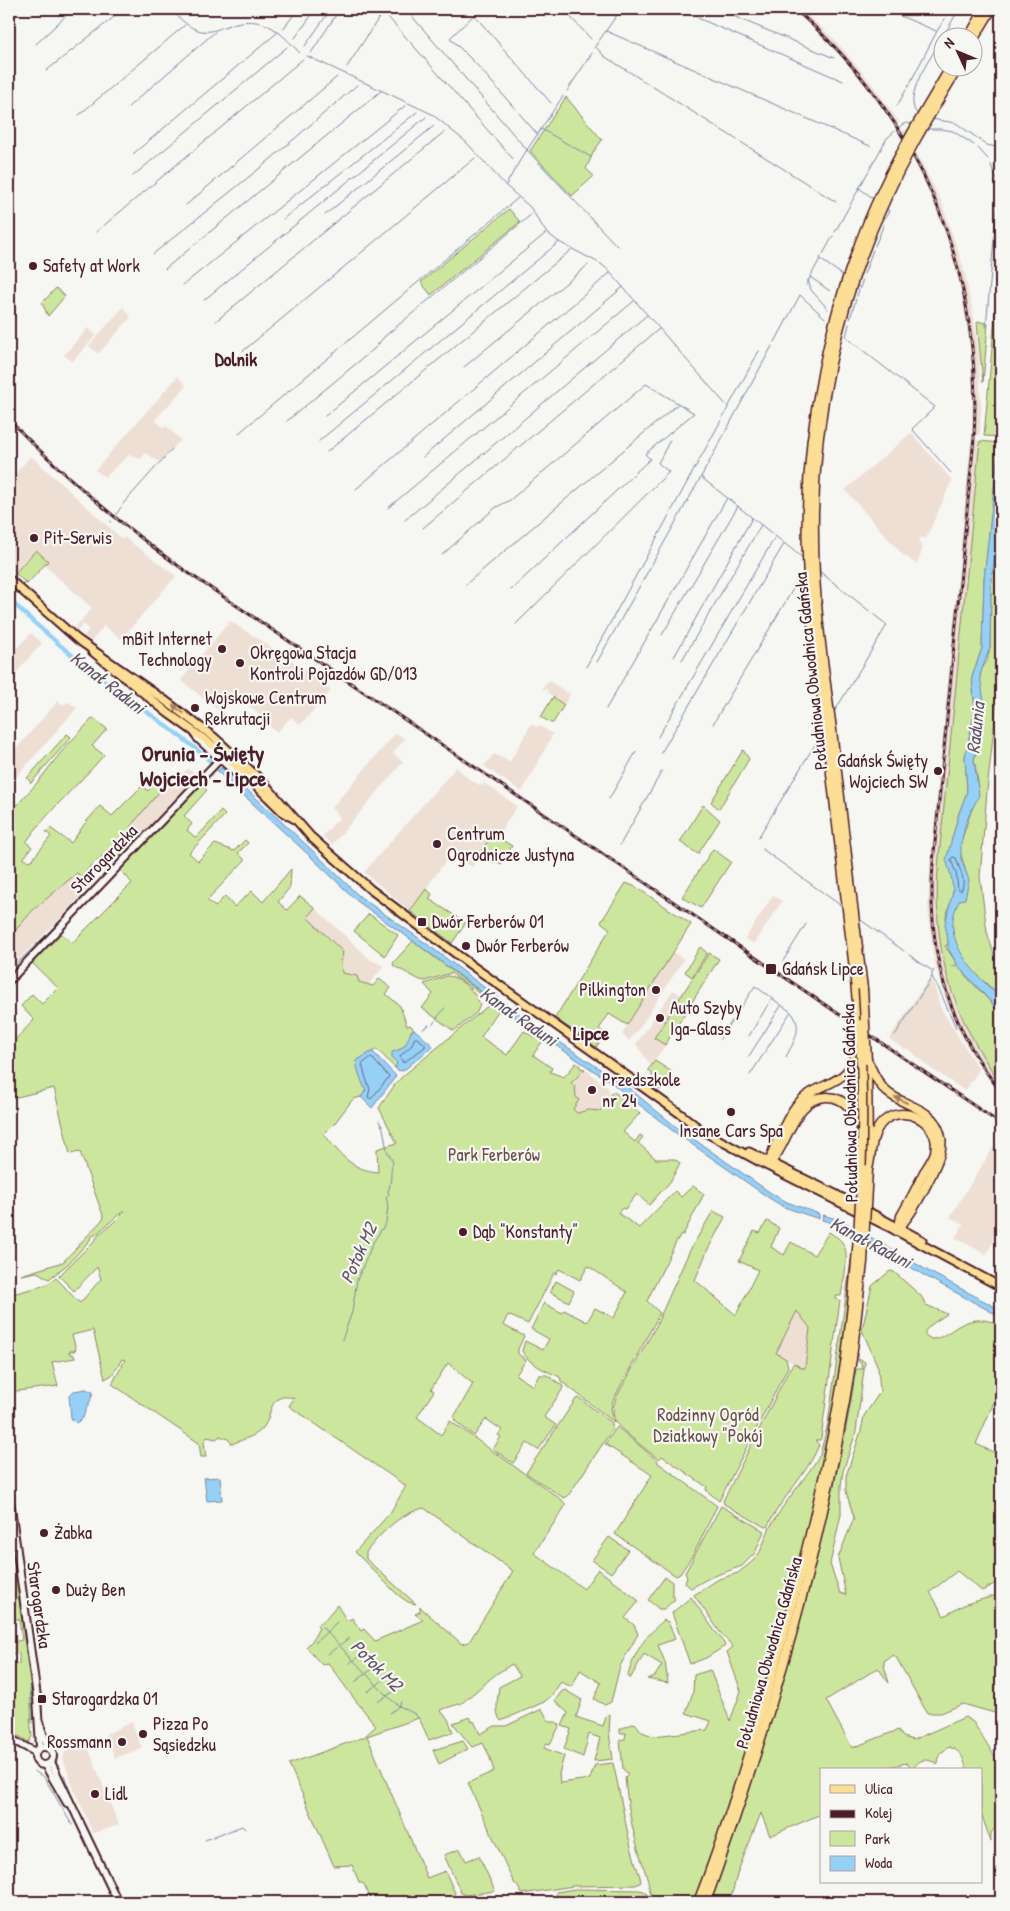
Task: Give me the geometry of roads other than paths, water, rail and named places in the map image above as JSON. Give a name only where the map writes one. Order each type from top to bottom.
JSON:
[{"type":"highway","points":[[974,28],[985,9]]},
{"type":"highway","points":[[980,28],[992,9]]},
{"type":"highway","name":"Południowa Obwodnica Gdańska","points":[[706,1902],[750,1771],[792,1632],[826,1498],[845,1407],[858,1251],[862,1130],[859,1024],[848,916],[811,612],[807,536],[810,456],[821,377],[841,296],[869,218],[905,144],[944,78]]},
{"type":"highway","name":"Południowa Obwodnica Gdańska","points":[[698,1902],[744,1766],[782,1643],[811,1531],[849,1358],[863,1262],[868,1169],[867,1060],[858,947],[817,605],[814,536],[817,455],[824,399],[832,359],[860,261],[901,167],[952,78]]},
{"type":"highway","points":[[780,1144],[793,1111],[801,1101],[816,1090],[839,1078],[850,1068],[855,1054],[859,1024]]},
{"type":"highway","points":[[867,1060],[884,1089],[894,1097],[927,1114],[939,1129],[941,1137],[940,1156],[901,1216],[898,1229]]},
{"type":"highway","points":[[770,1164],[772,1152],[780,1144],[804,1107],[813,1100],[832,1098],[846,1104],[853,1112],[862,1130]]},
{"type":"highway","points":[[868,1169],[874,1137],[881,1124],[897,1114],[910,1114],[920,1118],[931,1128],[935,1137],[936,1147],[934,1156],[917,1194]]},
{"type":"main road","points":[[9,579],[68,632],[100,653],[215,738],[263,782],[294,818],[349,871],[418,926],[701,1130],[898,1229],[1001,1287]]},
{"type":"main road","points":[[89,647],[96,657],[222,752],[284,812],[294,818]]},
{"type":"main road","points":[[192,720],[198,739],[220,759],[241,777],[263,782]]},
{"type":"main road","name":"Starogardzka","points":[[9,980],[220,759]]},
{"type":"main road","name":"Starogardzka","points":[[9,1492],[39,1722],[38,1731],[44,1747],[53,1754],[48,1763]]},
{"type":"main road","points":[[9,1738],[35,1752]]},
{"type":"main road","points":[[35,1752],[44,1747]]},
{"type":"main road","points":[[35,1752],[36,1762],[48,1763],[71,1809],[76,1815],[118,1902]]},
{"type":"water","name":"Radunia","points":[[999,443],[1001,443],[1001,497],[991,589],[990,647],[980,675],[985,709],[974,760],[979,795],[966,822],[961,844],[961,859],[969,880],[965,899],[960,900],[954,914],[953,928],[956,941],[970,966],[1001,998],[1001,1013],[958,966],[948,948],[945,924],[953,891],[951,875],[946,860],[967,792],[965,757],[975,710],[972,677],[982,648],[984,579]]},
{"type":"water","points":[[221,768],[227,771],[359,896],[427,944],[530,1022],[603,1071],[600,1075],[527,1026],[357,901],[217,771]]},
{"type":"water","points":[[414,1029],[433,1046],[403,1071],[397,1070],[395,1068],[397,1063],[392,1058],[392,1052],[405,1045]]},
{"type":"water","points":[[371,1052],[396,1076],[372,1108],[361,1097],[366,1090],[356,1061]]},
{"type":"water","points":[[607,1074],[630,1089],[675,1126],[771,1193],[787,1202],[819,1214],[819,1219],[784,1207],[769,1198],[673,1131],[604,1077]]},
{"type":"water","points":[[823,1215],[843,1221],[930,1272],[1001,1310],[1001,1317],[927,1277],[838,1225],[822,1220]]},
{"type":"water","points":[[86,1389],[93,1392],[83,1418],[76,1423],[71,1418],[69,1395],[74,1391]]},
{"type":"water","points":[[220,1477],[222,1500],[207,1501],[204,1478]]},
{"type":"waterway","points":[[36,44],[73,9]]},
{"type":"waterway","points":[[46,71],[124,9]]},
{"type":"waterway","points":[[171,9],[185,23],[196,30],[216,30],[247,21],[267,25],[277,31],[300,53]]},
{"type":"waterway","points":[[184,14],[188,9]]},
{"type":"waterway","points":[[283,29],[298,9]]},
{"type":"waterway","points":[[295,38],[316,9]]},
{"type":"waterway","points":[[305,46],[331,9]]},
{"type":"waterway","points":[[311,53],[340,9]]},
{"type":"waterway","points":[[381,9],[513,159]]},
{"type":"waterway","points":[[563,9],[591,39]]},
{"type":"waterway","points":[[594,48],[621,9]]},
{"type":"waterway","points":[[677,9],[843,81]]},
{"type":"waterway","points":[[716,9],[834,58]]},
{"type":"waterway","points":[[884,9],[932,29]]},
{"type":"waterway","points":[[908,87],[937,31],[951,9]]},
{"type":"waterway","points":[[948,28],[959,9]]},
{"type":"waterway","points":[[347,67],[382,13]]},
{"type":"waterway","points":[[410,14],[527,150],[617,246]]},
{"type":"waterway","points":[[538,135],[476,64],[450,38],[474,15],[551,103]]},
{"type":"waterway","points":[[79,115],[185,25]]},
{"type":"waterway","points":[[606,31],[870,146]]},
{"type":"waterway","points":[[127,108],[215,32]]},
{"type":"waterway","points":[[133,154],[278,32]]},
{"type":"waterway","points":[[133,176],[287,47]]},
{"type":"waterway","points":[[596,47],[604,56],[836,202]]},
{"type":"waterway","points":[[567,91],[592,53]]},
{"type":"waterway","points":[[918,115],[914,108],[915,89],[932,55]]},
{"type":"waterway","points":[[307,56],[432,114],[467,143],[506,186],[530,207],[546,232],[559,242],[601,264],[608,270],[728,407]]},
{"type":"waterway","points":[[96,232],[303,59]]},
{"type":"waterway","points":[[186,205],[337,77]]},
{"type":"waterway","points":[[153,254],[265,164],[357,85]]},
{"type":"waterway","points":[[897,106],[906,90]]},
{"type":"waterway","points":[[165,269],[381,91]]},
{"type":"waterway","points":[[506,185],[563,96]]},
{"type":"waterway","points":[[183,285],[406,105]]},
{"type":"waterway","points":[[283,219],[417,112]]},
{"type":"waterway","points":[[204,300],[426,117]]},
{"type":"waterway","points":[[931,119],[956,123],[987,145],[1001,148]]},
{"type":"waterway","points":[[835,232],[887,138],[903,124],[913,125]]},
{"type":"waterway","points":[[325,215],[435,125]]},
{"type":"waterway","points":[[541,129],[591,157]]},
{"type":"waterway","points":[[926,129],[953,131],[974,145]]},
{"type":"waterway","points":[[216,321],[444,132]]},
{"type":"waterway","points":[[978,148],[988,159]]},
{"type":"waterway","points":[[243,351],[475,158]]},
{"type":"waterway","points":[[986,327],[999,185],[991,165]]},
{"type":"waterway","points":[[859,188],[874,199]]},
{"type":"waterway","points":[[239,433],[518,198]]},
{"type":"waterway","points":[[885,208],[889,211],[885,219]]},
{"type":"waterway","points":[[287,421],[375,348],[384,337],[533,213]]},
{"type":"waterway","points":[[875,246],[884,224]]},
{"type":"waterway","points":[[325,416],[546,233]]},
{"type":"waterway","points":[[823,254],[833,236]]},
{"type":"waterway","points":[[319,441],[559,242]]},
{"type":"waterway","points":[[327,452],[571,250]]},
{"type":"waterway","points":[[864,274],[873,250]]},
{"type":"waterway","points":[[806,285],[821,257]]},
{"type":"waterway","points":[[820,259],[844,276]]},
{"type":"waterway","points":[[464,367],[588,265]]},
{"type":"waterway","points":[[356,489],[610,273]]},
{"type":"waterway","points":[[810,277],[830,291]]},
{"type":"waterway","points":[[857,296],[863,279]]},
{"type":"waterway","points":[[808,280],[811,290],[828,309]]},
{"type":"waterway","points":[[855,284],[859,287]]},
{"type":"waterway","points":[[423,457],[623,287]]},
{"type":"waterway","points":[[775,342],[800,295],[825,318]]},
{"type":"waterway","points":[[850,319],[856,299]]},
{"type":"waterway","points":[[388,508],[634,301]]},
{"type":"waterway","points":[[405,520],[647,315]]},
{"type":"waterway","points":[[849,324],[846,337],[935,407],[912,429],[951,473]]},
{"type":"waterway","points":[[423,528],[659,329]]},
{"type":"waterway","points":[[597,662],[772,346]]},
{"type":"waterway","points":[[586,667],[759,351]]},
{"type":"waterway","points":[[442,555],[495,508],[510,500],[646,384],[694,413],[645,454],[650,459],[511,590]]},
{"type":"waterway","points":[[466,584],[678,404]]},
{"type":"waterway","points":[[516,624],[669,472],[658,463],[670,440]]},
{"type":"waterway","points":[[123,504],[172,449]]},
{"type":"waterway","points":[[701,477],[804,559]]},
{"type":"waterway","points":[[606,709],[727,498]]},
{"type":"waterway","points":[[662,635],[738,506]]},
{"type":"waterway","points":[[116,515],[121,507]]},
{"type":"waterway","points":[[674,657],[752,518]]},
{"type":"waterway","points":[[682,660],[761,525]]},
{"type":"waterway","points":[[658,737],[775,537]]},
{"type":"waterway","points":[[661,753],[784,544]]},
{"type":"waterway","points":[[819,571],[887,625],[833,714]]},
{"type":"waterway","points":[[713,724],[799,579]]},
{"type":"waterway","name":"Kanał Raduni","points":[[9,599],[71,655],[211,762]]},
{"type":"waterway","points":[[758,838],[822,733]]},
{"type":"waterway","points":[[609,799],[636,752]]},
{"type":"waterway","points":[[620,845],[662,771]]},
{"type":"waterway","points":[[179,797],[196,778]]},
{"type":"waterway","points":[[164,812],[176,800]]},
{"type":"waterway","points":[[101,878],[161,816]]},
{"type":"waterway","points":[[762,849],[843,907]]},
{"type":"waterway","points":[[68,912],[98,881]]},
{"type":"waterway","points":[[46,935],[64,917]]},
{"type":"waterway","points":[[858,918],[904,951]]},
{"type":"waterway","points":[[783,961],[806,924]]},
{"type":"waterway","points":[[9,976],[15,970],[17,963],[42,939]]},
{"type":"waterway","points":[[909,955],[931,970]]},
{"type":"waterway","points":[[951,967],[957,965]]},
{"type":"waterway","points":[[895,1035],[932,977],[932,971],[934,971]]},
{"type":"waterway","points":[[932,977],[956,1028]]},
{"type":"waterway","points":[[720,1039],[755,986],[791,1012],[795,1018],[797,1024],[796,1034],[786,1057]]},
{"type":"waterway","points":[[749,1036],[772,998]]},
{"type":"waterway","points":[[749,1056],[781,1006]]},
{"type":"waterway","name":"Potok M2","points":[[437,1018],[445,1008]]},
{"type":"waterway","points":[[750,1075],[790,1013]]},
{"type":"waterway","name":"Potok M2","points":[[423,1029],[429,1025]]},
{"type":"waterway","name":"Potok M2","points":[[342,1340],[352,1312],[357,1280],[374,1241],[386,1223],[388,1206],[386,1197],[389,1194],[393,1162],[387,1151],[383,1128],[379,1121]]},
{"type":"waterway","name":"Potok M2","points":[[315,1643],[337,1622]]},
{"type":"waterway","name":"Potok M2","points":[[322,1627],[387,1696],[399,1706],[415,1714],[418,1718]]},
{"type":"waterway","name":"Potok M2","points":[[328,1654],[349,1638]]},
{"type":"waterway","points":[[350,1663],[366,1651]]},
{"type":"waterway","name":"Potok M2","points":[[355,1682],[380,1663]]},
{"type":"waterway","name":"Potok M2","points":[[367,1692],[390,1675]]},
{"type":"waterway","points":[[30,1689],[32,1723]]},
{"type":"waterway","name":"Potok M2","points":[[377,1702],[396,1690]]},
{"type":"waterway","name":"Potok M2","points":[[390,1713],[401,1702]]},
{"type":"waterway","points":[[9,1743],[17,1748]]},
{"type":"waterway","points":[[34,1771],[44,1777],[72,1825]]},
{"type":"waterway","points":[[64,1775],[84,1821]]},
{"type":"waterway","points":[[227,1832],[242,1826],[245,1829]]},
{"type":"waterway","points":[[205,1840],[225,1832]]},
{"type":"railway","points":[[795,9],[840,52],[878,99],[910,149],[936,202],[955,257],[968,316],[974,376],[974,438],[933,863],[933,926],[937,956],[954,1012],[966,1039],[982,1066],[1001,1092]]},
{"type":"railway","points":[[9,420],[93,499],[184,570],[1001,1124]]},
{"type":"place","name":"Safety at Work","points":[[33,266]]},
{"type":"place","name":"Pit-Serwis","points":[[34,538]]},
{"type":"place","name":"mBit Internet Technology","points":[[222,649]]},
{"type":"place","name":"Okręgowa Stacja Kontroli Pojazdów GD/013","points":[[240,663]]},
{"type":"place","name":"Wojskowe Centrum Rekrutacji","points":[[195,708]]},
{"type":"place","name":"Gdańsk Święty Wojciech SW","points":[[938,771]]},
{"type":"place","name":"Centrum Ogrodnicze Justyna","points":[[437,844]]},
{"type":"place","name":"Dwór Ferberów 01","points":[[422,922]]},
{"type":"place","name":"Dwór Ferberów","points":[[466,946]]},
{"type":"place","name":"Gdańsk Lipce","points":[[771,969]]},
{"type":"place","name":"Pilkington","points":[[656,990]]},
{"type":"place","name":"Auto Szyby Iga-Glass","points":[[660,1018]]},
{"type":"place","name":"Przedszkole nr 24","points":[[592,1090]]},
{"type":"place","name":"Insane Cars Spa","points":[[731,1112]]},
{"type":"place","name":"Dąb \"Konstanty\"","points":[[463,1232]]},
{"type":"place","name":"Żabka","points":[[44,1533]]},
{"type":"place","name":"Duży Ben","points":[[56,1590]]},
{"type":"place","name":"Starogardzka 01","points":[[42,1699]]},
{"type":"place","name":"Pizza Po Sąsiedzku","points":[[143,1734]]},
{"type":"place","name":"Rossmann","points":[[122,1742]]},
{"type":"place","name":"Lidl","points":[[95,1794]]},
{"type":"district","name":"Dolnik","points":[[236,359]]},
{"type":"district","name":"Orunia - Święty Wojciech - Lipce","points":[[203,766]]},
{"type":"district","name":"Lipce","points":[[591,1033]]},
{"type":"park label","name":"Park Ferberów","points":[[494,1155]]},
{"type":"park label","name":"Rodzinny Ogród Działkowy \"Pokój","points":[[708,1425]]}]
